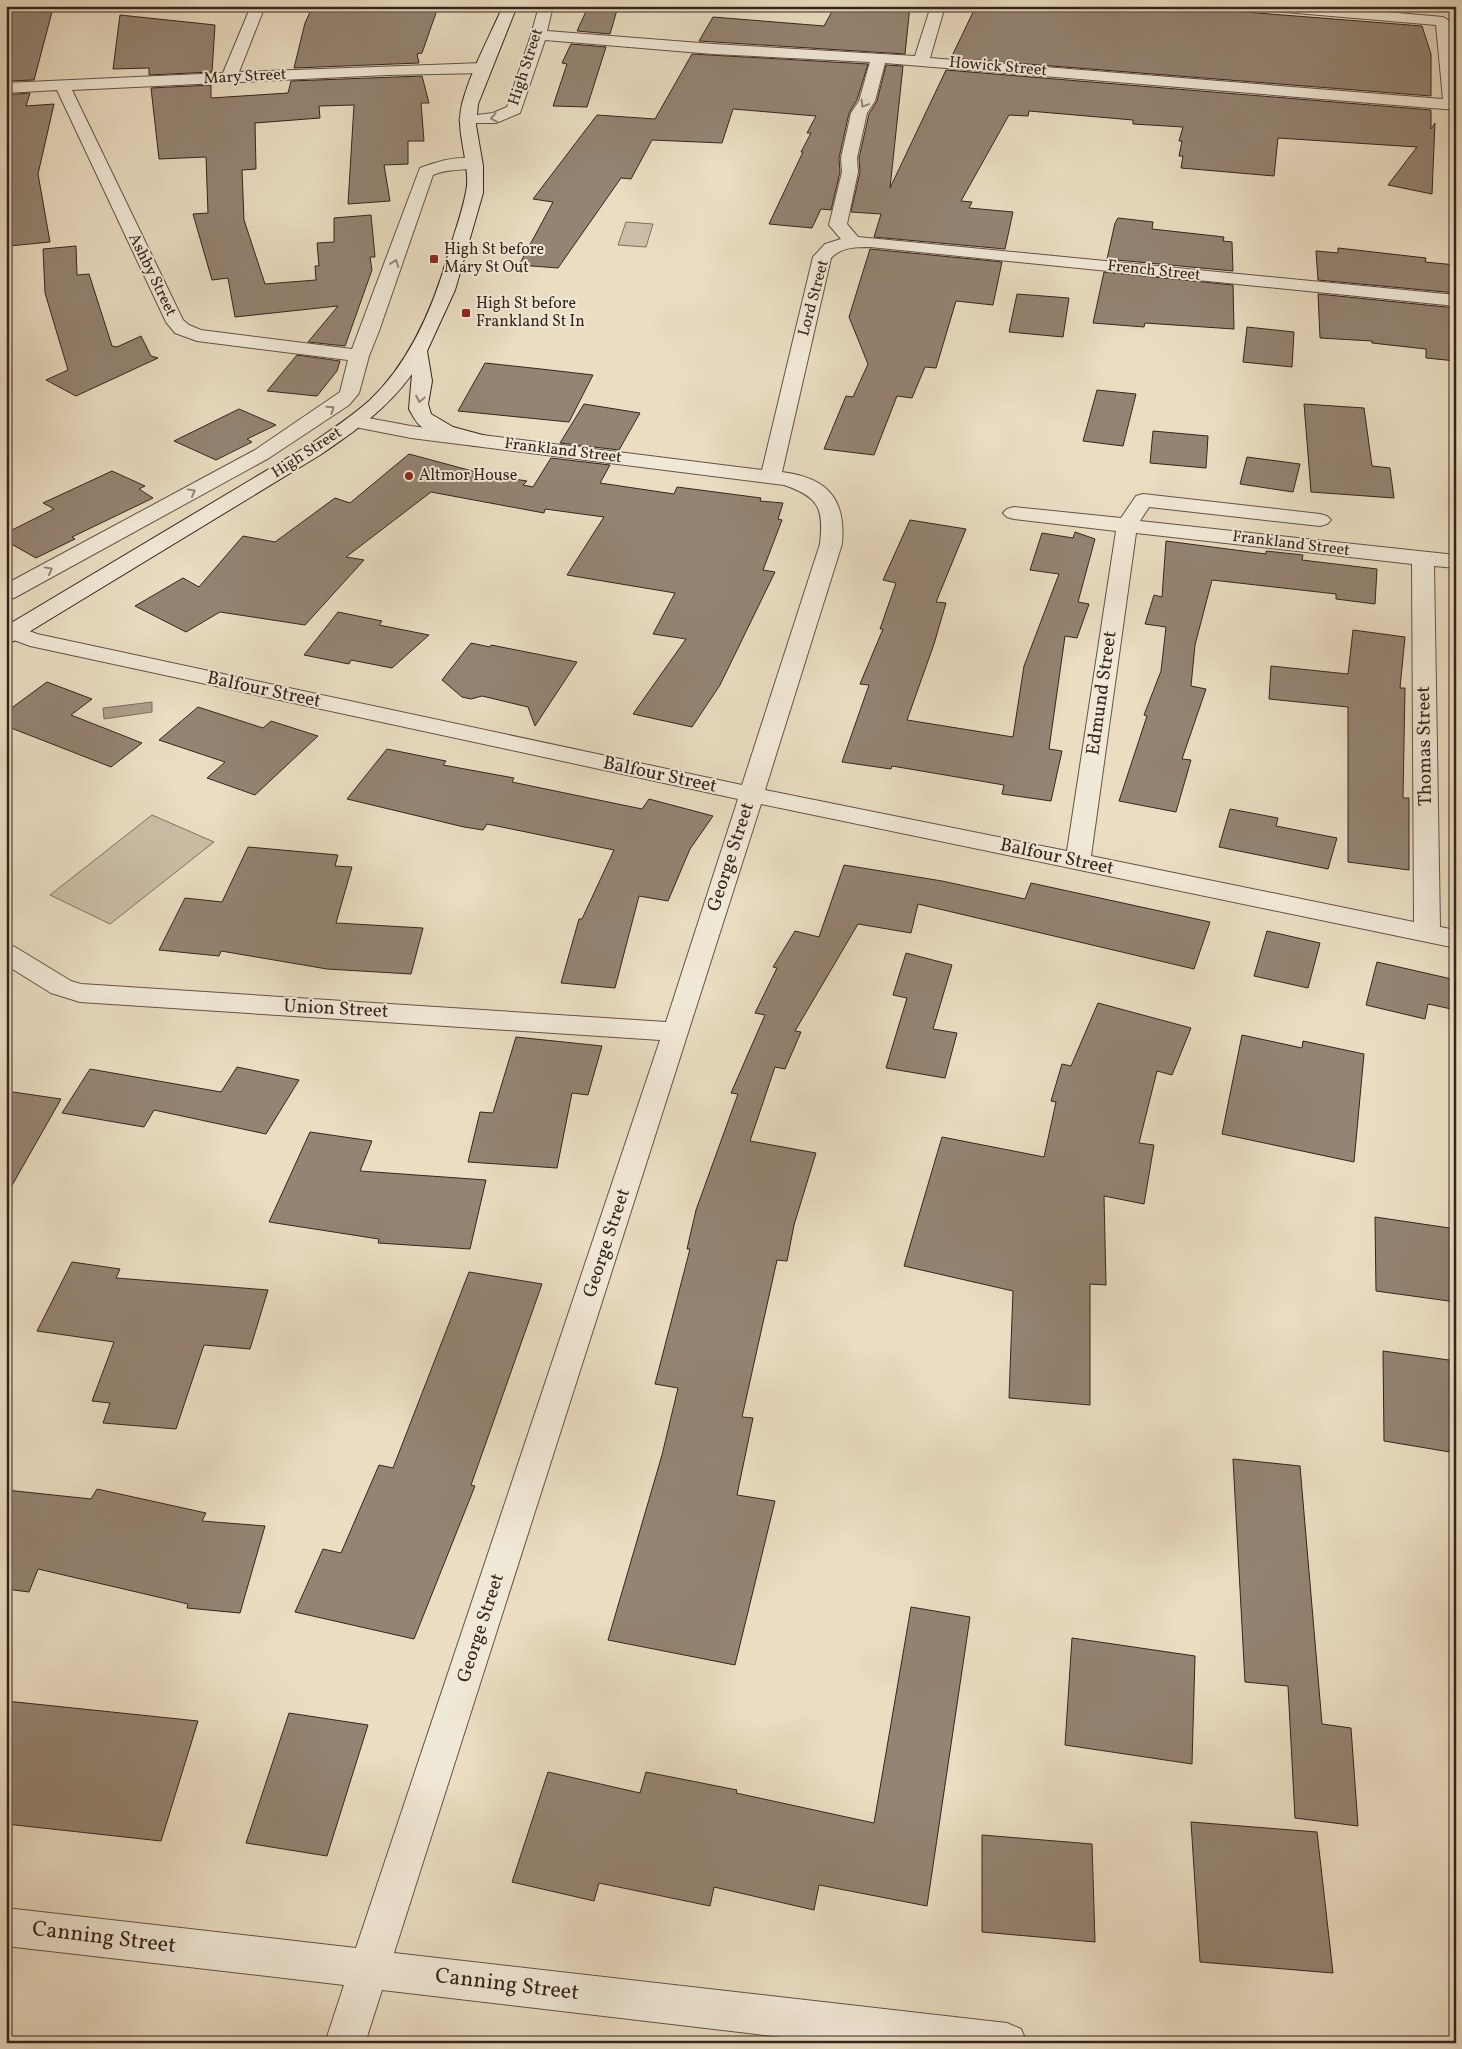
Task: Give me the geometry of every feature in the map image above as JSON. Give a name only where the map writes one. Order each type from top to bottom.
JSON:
[{"type":"street","points":[[229,78],[258,6]]},
{"type":"street","name":"High Street","points":[[10,634],[183,531],[356,422],[401,379],[436,318],[457,258],[475,189],[474,163],[467,120],[470,104],[483,68],[510,6]]},
{"type":"street","name":"High Street","points":[[467,120],[496,118],[514,110],[539,35],[546,6]]},
{"type":"street","points":[[921,61],[938,6]]},
{"type":"street","points":[[1260,6],[1443,21],[1454,105]]},
{"type":"street","name":"Howick Street","points":[[539,35],[713,50],[921,61],[1454,105]]},
{"type":"street","name":"Lord Street","points":[[771,476],[822,257],[833,247],[853,242],[838,225],[859,113],[868,101],[878,58]]},
{"type":"street","name":"Mary Street","points":[[6,88],[387,70],[483,68]]},
{"type":"street","name":"Ashby Street","points":[[62,85],[174,322],[182,329],[196,335],[358,356]]},
{"type":"street","name":"High Street","points":[[6,593],[262,454],[331,410],[349,393],[358,356],[370,331],[426,172],[442,165],[474,163]]},
{"type":"street","name":"French Street","points":[[853,242],[1456,301]]},
{"type":"street","points":[[418,351],[422,390],[418,402],[422,415],[428,422],[444,430],[483,441]]},
{"type":"street","name":"Frankland Street","points":[[356,422],[411,432],[771,476]]},
{"type":"street","name":"George Street","points":[[344,2043],[676,1032],[831,544],[834,519],[827,500],[820,493],[802,484],[771,476]]},
{"type":"street","name":"Frankland Street","points":[[1127,525],[1143,500],[1320,520]]},
{"type":"street","name":"Frankland Street","points":[[1014,513],[1456,562]]},
{"type":"street","name":"Edmund Street","points":[[1078,861],[1127,525]]},
{"type":"street","name":"Thomas Street","points":[[1423,559],[1427,933]]},
{"type":"street","name":"Balfour Street","points":[[10,634],[30,640],[751,794],[1456,939]]},
{"type":"street","name":"Union Street","points":[[6,953],[61,987],[80,993],[614,1026],[676,1032]]},
{"type":"street","name":"Canning Street","points":[[6,1927],[1007,2043]]},
{"type":"shaded area","points":[[626,222],[653,224],[646,247],[618,245]]},
{"type":"shaded area","points":[[152,702],[152,712],[104,719],[103,708]]},
{"type":"shaded area","points":[[152,815],[214,842],[110,924],[50,895]]},
{"type":"building","points":[[835,6],[910,6],[905,54],[699,41],[713,17],[824,26]]},
{"type":"building","points":[[976,6],[1169,6],[1422,26],[1431,54],[1431,96],[951,58]]},
{"type":"building","points":[[588,7],[617,10],[610,34],[577,31]]},
{"type":"building","points":[[396,9],[437,10],[422,53],[417,54],[419,63],[294,68],[305,23],[311,10],[395,11]]},
{"type":"building","points":[[6,11],[52,12],[34,80],[6,81]]},
{"type":"building","points":[[120,15],[215,25],[212,72],[149,75],[149,68],[113,69]]},
{"type":"building","points":[[571,44],[606,47],[587,107],[553,106],[567,64],[562,63]]},
{"type":"building","points":[[692,54],[868,64],[857,100],[849,113],[839,158],[840,172],[831,210],[821,209],[812,228],[769,224],[803,152],[801,152],[811,133],[807,133],[816,116],[733,109],[722,143],[652,140],[631,179],[621,178],[558,268],[519,265],[553,202],[533,199],[597,115],[655,119]]},
{"type":"building","points":[[886,65],[903,66],[890,188],[946,70],[1431,110],[1431,129],[1435,123],[1432,194],[1388,185],[1417,147],[1278,138],[1274,176],[1181,168],[1183,156],[1179,156],[1182,141],[1179,141],[1183,127],[1133,124],[1133,120],[1029,111],[1028,116],[1009,115],[961,201],[972,202],[969,208],[1013,212],[1005,249],[874,237],[881,214],[851,212],[860,172],[859,158],[869,114],[877,101]]},
{"type":"building","points":[[422,76],[429,103],[421,103],[424,141],[408,141],[408,164],[384,165],[390,201],[348,204],[354,105],[319,106],[320,118],[255,123],[256,169],[242,170],[244,220],[265,284],[316,280],[315,266],[319,266],[317,243],[334,242],[334,218],[371,215],[375,257],[370,257],[372,270],[345,346],[308,342],[338,306],[235,317],[228,278],[212,280],[193,214],[208,213],[206,157],[159,159],[151,88],[211,85],[211,98],[288,93],[291,81]]},
{"type":"building","points":[[30,93],[26,106],[54,104],[38,174],[50,242],[9,246],[6,223],[6,95]]},
{"type":"building","points":[[1118,218],[1153,222],[1152,229],[1224,237],[1223,241],[1232,242],[1233,271],[1107,259],[1115,223]]},
{"type":"building","points":[[76,246],[77,275],[89,274],[112,346],[117,347],[141,336],[151,356],[158,358],[76,396],[46,380],[68,370],[45,293],[43,249]]},
{"type":"building","points":[[1338,248],[1426,258],[1425,262],[1456,265],[1456,293],[1318,280],[1316,251],[1338,253]]},
{"type":"building","points":[[870,249],[1002,262],[993,305],[956,301],[936,368],[925,367],[912,398],[897,396],[874,455],[824,449],[846,396],[853,397],[868,364],[849,317]]},
{"type":"building","points":[[1104,272],[1233,285],[1234,329],[1145,323],[1144,327],[1093,323]]},
{"type":"building","points":[[1017,294],[1069,298],[1063,337],[1009,332]]},
{"type":"building","points":[[1318,294],[1456,308],[1456,361],[1426,358],[1426,349],[1372,343],[1372,341],[1320,338]]},
{"type":"building","points":[[1247,327],[1294,332],[1292,367],[1243,362]]},
{"type":"building","points":[[297,355],[340,361],[337,371],[317,396],[267,391]]},
{"type":"building","points":[[485,363],[593,375],[569,422],[458,411]]},
{"type":"building","points":[[1097,390],[1136,394],[1123,446],[1083,441]]},
{"type":"building","points":[[584,404],[640,413],[619,450],[560,443]]},
{"type":"building","points":[[1304,404],[1364,408],[1372,466],[1390,468],[1394,498],[1311,492]]},
{"type":"building","points":[[239,409],[276,425],[247,439],[252,442],[216,460],[174,441]]},
{"type":"building","points":[[1153,431],[1208,436],[1206,468],[1150,463]]},
{"type":"building","points":[[409,454],[487,475],[527,481],[523,485],[533,487],[551,458],[610,465],[600,483],[674,494],[677,487],[761,498],[760,501],[783,503],[778,519],[782,520],[763,570],[775,572],[720,685],[692,727],[633,714],[686,639],[653,634],[675,593],[567,575],[604,517],[545,509],[544,513],[431,492],[346,557],[364,560],[305,625],[220,612],[186,632],[135,606],[183,578],[199,587],[243,536],[275,542],[335,498],[350,503]]},
{"type":"building","points":[[1247,457],[1300,464],[1293,492],[1240,484]]},
{"type":"building","points":[[112,471],[145,486],[139,489],[153,498],[72,537],[75,539],[36,558],[6,541],[6,533],[54,509],[43,503]]},
{"type":"building","points":[[910,520],[966,529],[936,602],[946,603],[934,644],[907,720],[1013,737],[1024,666],[1059,574],[1030,570],[1042,533],[1073,538],[1075,532],[1095,539],[1078,602],[1089,604],[1077,638],[1065,636],[1049,749],[1062,751],[1051,801],[1002,794],[1004,785],[892,766],[891,769],[842,762],[869,685],[860,684],[883,629],[880,629],[896,583],[883,580]]},
{"type":"building","points":[[1166,541],[1266,554],[1266,551],[1303,555],[1302,560],[1377,569],[1375,604],[1336,599],[1336,594],[1212,580],[1195,645],[1191,686],[1206,689],[1182,759],[1191,760],[1176,812],[1119,801],[1147,716],[1144,715],[1161,671],[1166,627],[1145,624],[1154,595],[1162,597]]},
{"type":"building","points":[[338,612],[382,621],[379,625],[429,635],[392,668],[351,660],[349,664],[304,655]]},
{"type":"building","points":[[1353,630],[1405,637],[1400,688],[1405,688],[1403,798],[1409,798],[1409,870],[1348,862],[1348,707],[1269,699],[1271,666],[1348,674]]},
{"type":"building","points":[[471,643],[490,647],[491,645],[577,662],[535,726],[528,707],[482,696],[471,699],[462,697],[442,680]]},
{"type":"building","points":[[47,682],[92,699],[71,715],[142,743],[111,767],[6,726],[6,712]]},
{"type":"building","points":[[198,707],[263,728],[271,721],[318,736],[255,795],[207,778],[225,762],[159,740]]},
{"type":"building","points":[[387,749],[446,761],[443,765],[514,778],[512,782],[642,809],[649,799],[713,816],[690,849],[668,901],[639,896],[615,988],[561,983],[579,919],[582,919],[614,850],[487,824],[483,830],[464,827],[347,799]]},
{"type":"building","points":[[1230,809],[1278,818],[1276,826],[1337,838],[1328,869],[1219,847]]},
{"type":"building","points":[[248,847],[338,855],[335,866],[352,867],[336,923],[423,928],[411,974],[327,969],[221,951],[219,956],[159,950],[185,898],[222,902]]},
{"type":"building","points":[[844,865],[942,881],[1025,899],[1031,883],[1210,922],[1194,969],[918,904],[911,933],[858,924],[795,1031],[801,1032],[785,1069],[775,1067],[750,1141],[816,1153],[794,1225],[787,1261],[777,1260],[742,1417],[753,1418],[737,1495],[775,1501],[735,1665],[608,1640],[662,1455],[678,1388],[655,1384],[690,1249],[687,1249],[696,1210],[738,1094],[731,1093],[765,1015],[755,1013],[777,968],[773,967],[795,931],[819,937]]},
{"type":"building","points":[[1267,931],[1320,943],[1308,988],[1254,976]]},
{"type":"building","points":[[906,953],[952,965],[933,1029],[957,1033],[945,1078],[886,1068],[907,998],[893,995]]},
{"type":"building","points":[[1377,962],[1456,980],[1456,1010],[1428,1004],[1425,1019],[1366,1005]]},
{"type":"building","points":[[1098,1003],[1191,1028],[1172,1075],[1157,1071],[1139,1143],[1154,1145],[1144,1204],[1104,1196],[1106,1285],[1090,1284],[1090,1405],[1009,1398],[1013,1291],[904,1266],[942,1137],[1044,1157],[1056,1102],[1051,1101],[1062,1064],[1071,1066]]},
{"type":"building","points":[[1242,1035],[1302,1048],[1303,1041],[1364,1054],[1354,1162],[1222,1134]]},
{"type":"building","points":[[516,1037],[602,1046],[588,1095],[572,1093],[557,1168],[468,1162],[480,1112],[493,1113]]},
{"type":"building","points":[[237,1067],[299,1080],[266,1134],[154,1110],[144,1127],[62,1113],[90,1069],[221,1092]]},
{"type":"building","points":[[6,1091],[61,1099],[6,1196]]},
{"type":"building","points":[[310,1132],[372,1141],[360,1171],[486,1180],[470,1249],[378,1243],[379,1239],[269,1222]]},
{"type":"building","points":[[1375,1217],[1456,1229],[1456,1302],[1376,1291]]},
{"type":"building","points":[[72,1262],[120,1269],[116,1278],[268,1290],[250,1349],[204,1345],[176,1429],[103,1423],[110,1403],[92,1401],[114,1342],[37,1331]]},
{"type":"building","points":[[469,1272],[542,1284],[471,1485],[475,1486],[414,1639],[295,1612],[323,1549],[341,1553],[379,1465],[393,1468]]},
{"type":"building","points":[[1383,1351],[1456,1361],[1456,1453],[1384,1441]]},
{"type":"building","points":[[1233,1459],[1300,1466],[1322,1724],[1351,1728],[1358,1826],[1295,1818],[1288,1686],[1245,1682]]},
{"type":"building","points":[[97,1489],[206,1513],[202,1521],[265,1526],[240,1613],[187,1608],[188,1604],[38,1569],[29,1592],[6,1589],[6,1490],[91,1499]]},
{"type":"building","points":[[911,1607],[970,1617],[927,1906],[819,1885],[814,1910],[714,1887],[710,1906],[599,1883],[594,1901],[512,1882],[548,1772],[640,1793],[646,1772],[737,1790],[736,1793],[874,1823]]},
{"type":"building","points":[[1072,1638],[1195,1656],[1192,1764],[1065,1745]]},
{"type":"building","points":[[6,1701],[198,1721],[161,1841],[6,1824]]},
{"type":"building","points":[[289,1713],[368,1725],[327,1856],[246,1843]]},
{"type":"building","points":[[1191,1822],[1317,1832],[1333,1973],[1200,1962]]},
{"type":"building","points":[[982,1835],[1092,1844],[1095,1942],[982,1932]]},
{"type":"place","name":"High St before Mary St Out","points":[[434,259]]},
{"type":"place","name":"High St before Frankland St In","points":[[466,313]]},
{"type":"place","name":"Altmor House","points":[[409,476]]}]
